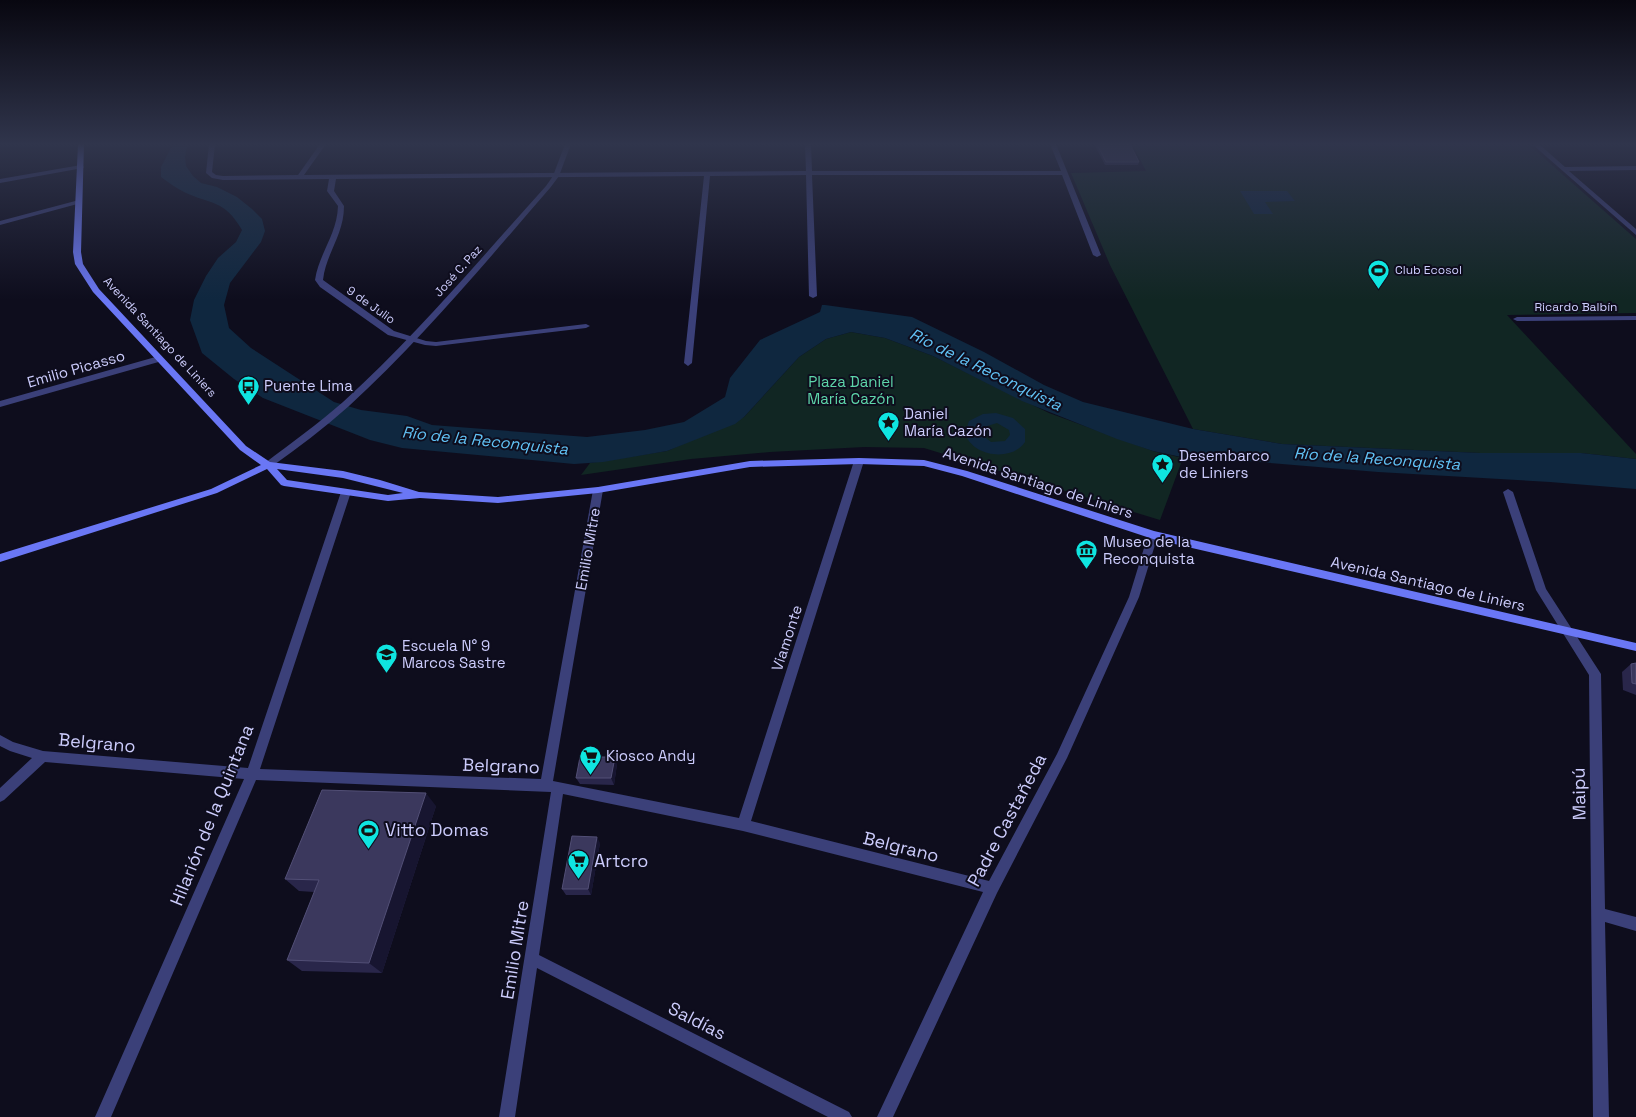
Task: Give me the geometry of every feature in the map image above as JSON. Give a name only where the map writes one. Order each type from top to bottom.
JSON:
[{"type":"main road","name":"Avenida Santiago de Liniers","points":[[79,196],[77,252],[79,264],[96,290],[160,360],[222,423],[243,448],[268,465],[284,483],[388,498],[420,495],[498,500],[598,490],[750,464],[859,461],[924,463],[942,467],[1153,535],[1274,565],[1636,647]]},
{"type":"main road","name":"Avenida Santiago de Liniers","points":[[268,465],[301,467],[363,479],[391,485],[420,495]]},
{"type":"main road","points":[[0,558],[214,491],[268,465]]},
{"type":"street","name":"9 de Julio","points":[[331,196],[342,206],[338,229],[323,261],[319,280],[323,285],[391,333],[410,340],[436,344],[586,326]]},
{"type":"street","name":"José C. Paz","points":[[268,465],[312,434],[349,402],[410,340],[540,196]]},
{"type":"street","points":[[688,363],[705,196]]},
{"type":"street","points":[[810,196],[813,296]]},
{"type":"street","points":[[1075,196],[1098,255]]},
{"type":"street","points":[[1593,196],[1636,234]]},
{"type":"street","points":[[0,223],[79,202]]},
{"type":"street","name":"Ricardo Balbín","points":[[1517,319],[1636,318]]},
{"type":"street","name":"Emilio Picasso","points":[[0,404],[160,360]]},
{"type":"street","name":"Viamonte","points":[[743,825],[859,461]]},
{"type":"street","name":"Emilio Mitre","points":[[507,1117],[532,959],[552,786],[598,490]]},
{"type":"street","name":"Hilarión de la Quintana","points":[[104,1117],[252,774],[346,492]]},
{"type":"street","name":"Maipú","points":[[1508,492],[1541,590],[1595,674],[1600,914],[1601,1117]]},
{"type":"street","name":"Padre Castañeda","points":[[885,1117],[992,888],[1065,749],[1134,597],[1153,535]]},
{"type":"street","name":"Belgrano","points":[[0,740],[10,746],[43,756],[252,774],[552,786],[743,825],[992,888]]},
{"type":"street","points":[[0,796],[43,756]]},
{"type":"street","points":[[1600,914],[1636,924]]},
{"type":"street","name":"Saldías","points":[[532,959],[844,1117]]},
{"type":"green space","name":"Club Ecosol","points":[[1081,196],[1587,196],[1636,239],[1636,313],[1507,315],[1636,454],[1636,459],[1581,453],[1480,453],[1282,444],[1193,429],[1110,265]]},
{"type":"green space","name":"Plaza Daniel María Cazón","points":[[851,332],[885,338],[933,356],[1049,413],[1153,451],[1183,458],[1160,520],[924,448],[864,447],[770,452],[691,459],[581,475],[590,463],[667,451],[744,417],[799,357],[826,339]]},
{"type":"water","name":"Río de la Reconquista","points":[[194,196],[235,196],[262,219],[265,231],[261,242],[230,283],[224,305],[229,328],[251,348],[334,402],[361,410],[407,416],[432,425],[587,437],[645,430],[684,422],[725,397],[730,378],[760,340],[820,312],[822,305],[825,305],[912,317],[984,352],[1044,385],[1083,402],[1193,429],[1282,444],[1480,453],[1581,453],[1636,459],[1636,489],[1378,472],[1211,458],[1186,458],[1153,451],[1117,439],[1022,401],[933,356],[885,338],[851,332],[826,339],[799,357],[744,417],[735,424],[667,451],[603,462],[574,464],[402,448],[370,440],[263,398],[234,379],[202,353],[190,320],[194,300],[218,258],[236,242],[242,230],[229,213],[216,204]]},
{"type":"water","points":[[1243,196],[1291,196],[1295,201],[1265,202],[1273,214],[1254,214]]},
{"type":"water","points":[[996,413],[1013,418],[1025,429],[1025,442],[1019,448],[1002,454],[984,452],[976,447],[969,441],[965,433],[969,421],[983,414]],"holes":[[[997,423],[1009,430],[1010,435],[1005,441],[991,442],[981,434],[984,427]]]},
{"type":"building","points":[[1636,663],[1636,684],[1632,683],[1631,664]]},
{"type":"building","points":[[580,757],[615,757],[611,778],[576,778]]},
{"type":"building","name":"Vitto Domas","points":[[322,790],[426,793],[369,963],[287,960],[319,880],[285,879]]},
{"type":"building","points":[[572,836],[597,837],[588,889],[562,889]]},
{"type":"place","name":"Club Ecosol","points":[[1379,289]]},
{"type":"place","name":"Puente Lima","points":[[248,405]]},
{"type":"place","name":"Daniel María Cazón","points":[[888,442]]},
{"type":"place","name":"Desembarco de Liniers","points":[[1163,484]]},
{"type":"place","name":"Museo de la Reconquista","points":[[1087,570]]},
{"type":"place","name":"Escuela N° 9 Marcos Sastre","points":[[386,674]]},
{"type":"place","name":"Kiosco Andy","points":[[590,775]]},
{"type":"place","name":"Vitto Domas","points":[[369,849]]},
{"type":"place","name":"Artcro","points":[[578,880]]}]
